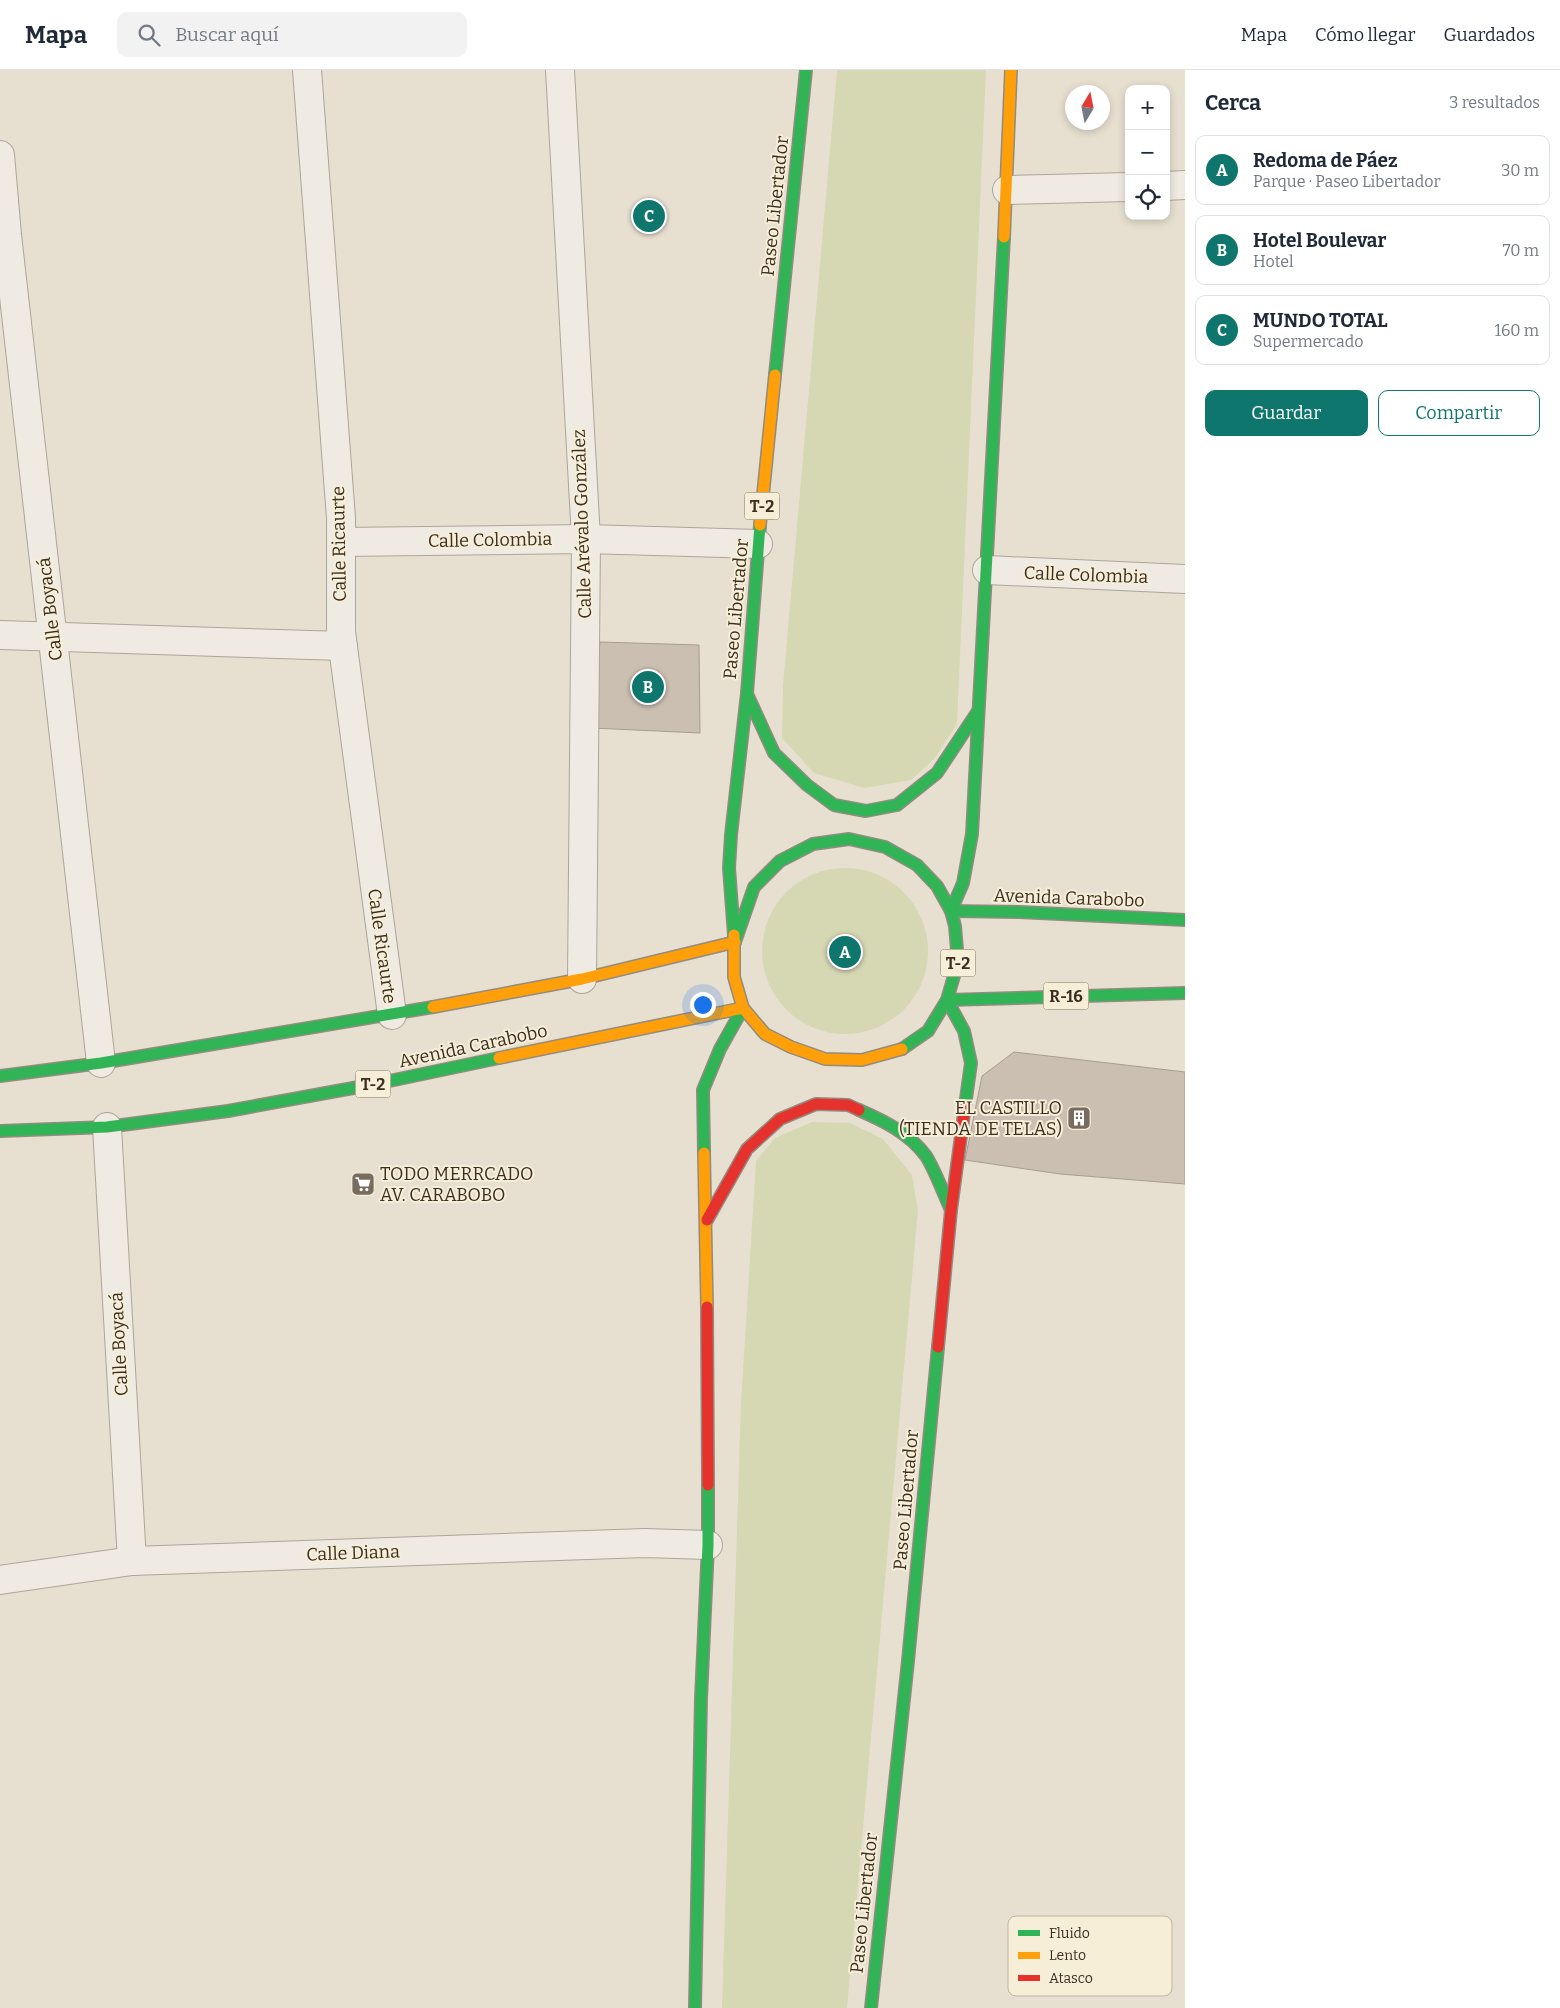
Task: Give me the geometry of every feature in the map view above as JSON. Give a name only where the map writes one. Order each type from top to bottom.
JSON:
[{"type":"main road","name":"Paseo Libertador","points":[[735,942],[730,895],[730,868],[747,693],[758,544],[806,70]]},
{"type":"main road","points":[[951,911],[963,883],[972,834],[988,570],[1007,190],[1011,70]]},
{"type":"main road","points":[[747,693],[774,753],[807,785],[834,805],[866,811],[897,805],[937,773],[979,709]]},
{"type":"main road","name":"T-2","points":[[849,839],[885,847],[917,865],[937,886],[951,911],[955,926],[958,962],[948,1000],[928,1031],[900,1051],[862,1060],[825,1059],[791,1047],[765,1034],[743,1008],[734,977],[735,942],[754,887],[780,861],[813,844],[849,839]]},
{"type":"main road","name":"Avenida Carabobo","points":[[951,911],[1185,920]]},
{"type":"main road","points":[[0,1076],[101,1063],[392,1015],[582,979],[735,942]]},
{"type":"main road","name":"R-16","points":[[948,1000],[1185,993]]},
{"type":"main road","name":"Paseo Libertador","points":[[871,2008],[909,1652],[951,1210],[971,1063],[964,1031],[948,1000]]},
{"type":"main road","points":[[695,2008],[701,1698],[708,1545],[706,1221],[703,1090],[720,1049],[743,1008]]},
{"type":"main road","name":"Avenida Carabobo","points":[[0,1131],[106,1127],[228,1111],[375,1084],[743,1008]]},
{"type":"main road","points":[[706,1221],[747,1149],[780,1119],[816,1104],[848,1105],[887,1122],[908,1138],[926,1156],[951,1210]]},
{"type":"street","name":"Calle Ricaurte","points":[[307,70],[341,518],[341,632],[392,1015]]},
{"type":"street","name":"Calle Arévalo González","points":[[560,70],[586,539],[582,979]]},
{"type":"street","name":"Calle Boyacá","points":[[0,155],[3,236],[54,637],[101,1063]]},
{"type":"street","points":[[1170,186],[1185,185]]},
{"type":"street","points":[[1007,190],[1125,187]]},
{"type":"street","name":"Calle Colombia","points":[[341,542],[586,539],[758,544]]},
{"type":"street","name":"Calle Colombia","points":[[988,570],[1185,579]]},
{"type":"street","points":[[0,635],[343,646]]},
{"type":"street","name":"Calle Boyacá","points":[[106,1127],[132,1561]]},
{"type":"street","name":"Calle Diana","points":[[0,1580],[132,1561],[645,1543],[708,1545]]},
{"type":"green space","points":[[837,70],[986,70],[957,724],[934,759],[911,780],[864,788],[814,773],[782,738],[783,686]]},
{"type":"green space","points":[[845,868],[877,874],[904,892],[922,919],[928,951],[922,983],[904,1010],[877,1028],[845,1034],[813,1028],[786,1010],[768,983],[762,951],[768,919],[786,892],[813,874]]},
{"type":"green space","points":[[812,1122],[850,1123],[883,1139],[912,1175],[918,1210],[847,2008],[722,2008],[741,1402],[756,1161],[775,1138]]},
{"type":"building","points":[[600,642],[699,645],[700,733],[592,728]]},
{"type":"building","name":"EL CASTILLO (TIENDA DE TELAS)","points":[[1014,1052],[1185,1072],[1185,1184],[1060,1174],[965,1160],[982,1076]]},
{"type":"traffic: fast","points":[[775,375],[806,70]]},
{"type":"traffic: fast","points":[[951,911],[963,883],[972,834],[1004,237]]},
{"type":"traffic: fast","points":[[734,935],[729,868],[731,835],[747,693],[760,525]]},
{"type":"traffic: fast","points":[[747,694],[774,753],[807,785],[834,805],[866,811],[897,805],[937,773],[978,711]]},
{"type":"traffic: fast","points":[[735,942],[754,887],[780,861],[813,844],[849,839],[885,847],[917,865],[937,886],[951,911],[955,926],[958,962],[947,1000],[928,1031],[902,1049]]},
{"type":"traffic: fast","points":[[951,911],[1019,912],[1185,920]]},
{"type":"traffic: fast","points":[[965,1106],[971,1063],[964,1031],[947,1000],[1185,993]]},
{"type":"traffic: fast","points":[[0,1076],[101,1063],[433,1007]]},
{"type":"traffic: fast","points":[[704,1153],[703,1090],[720,1049],[743,1008]]},
{"type":"traffic: fast","points":[[0,1131],[107,1127],[228,1111],[375,1084],[499,1058]]},
{"type":"traffic: fast","points":[[859,1110],[896,1128],[919,1148],[933,1169],[951,1210]]},
{"type":"traffic: fast","points":[[871,2008],[908,1661],[938,1347]]},
{"type":"traffic: fast","points":[[695,2008],[701,1698],[708,1545],[708,1485]]},
{"type":"traffic: slow","points":[[1004,237],[1011,70]]},
{"type":"traffic: slow","points":[[760,525],[775,375]]},
{"type":"traffic: slow","points":[[734,935],[734,977],[743,1008],[765,1034],[791,1047],[825,1059],[862,1060],[902,1049]]},
{"type":"traffic: slow","points":[[433,1007],[582,979],[735,942]]},
{"type":"traffic: slow","points":[[499,1058],[743,1008]]},
{"type":"traffic: slow","points":[[704,1153],[707,1307]]},
{"type":"traffic: jam","points":[[707,1220],[747,1149],[780,1119],[816,1104],[848,1105],[859,1110]]},
{"type":"traffic: jam","points":[[938,1347],[951,1210],[965,1106]]},
{"type":"traffic: jam","points":[[707,1307],[708,1485]]},
{"type":"place","name":"MUNDO TOTAL","points":[[649,216]]},
{"type":"place","name":"Hotel Boulevar","points":[[648,687]]},
{"type":"place","name":"Redoma de Páez","points":[[845,952]]},
{"type":"place","name":"EL CASTILLO (TIENDA DE TELAS)","points":[[1079,1118]]},
{"type":"place","name":"TODO MERRCADO AV. CARABOBO","points":[[363,1184]]}]
